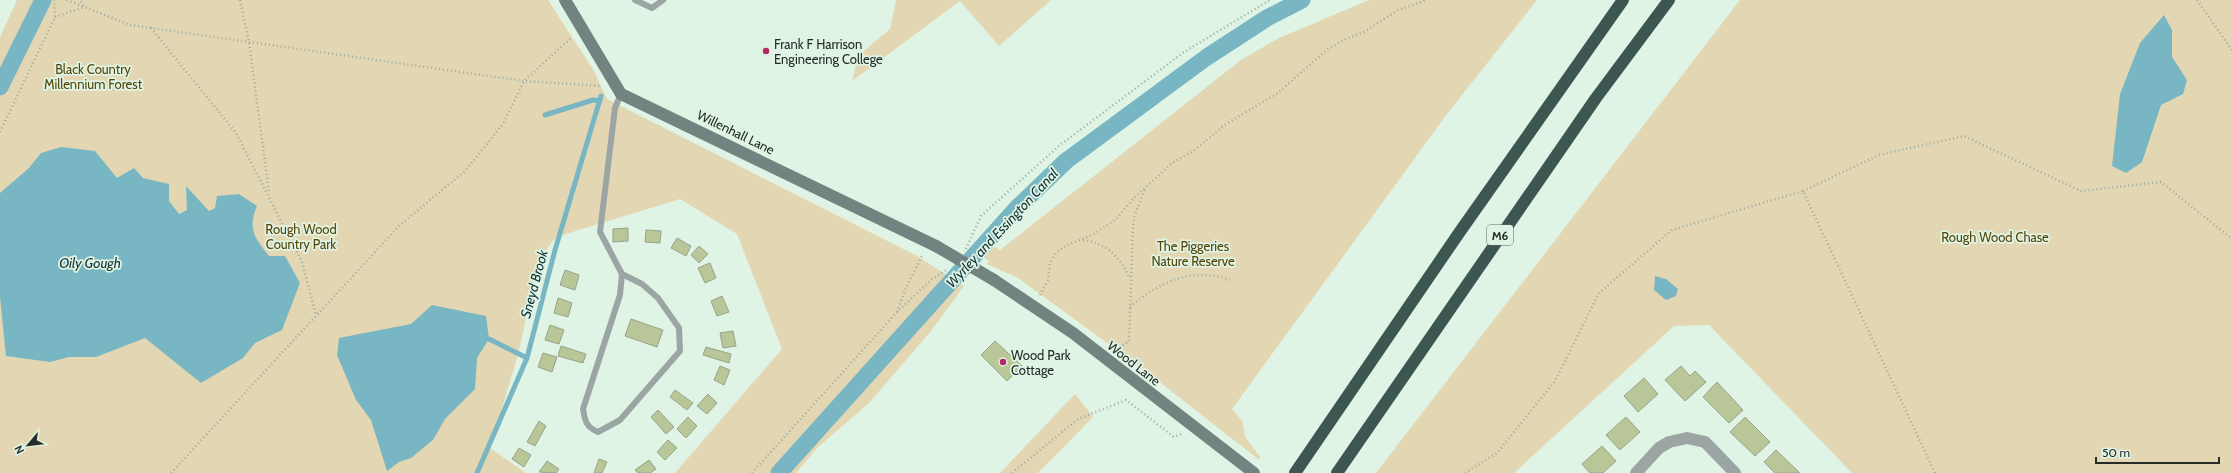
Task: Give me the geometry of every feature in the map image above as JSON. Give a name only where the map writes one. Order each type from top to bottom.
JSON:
[{"type":"highway","name":"M6","points":[[1296,471],[1459,233],[1623,0]]},
{"type":"highway","name":"M6","points":[[1337,473],[1592,104],[1669,0]]},
{"type":"street","points":[[565,0],[619,91]]},
{"type":"street","name":"Willenhall Lane","points":[[619,91],[933,244],[994,280]]},
{"type":"street","name":"Wood Lane","points":[[994,280],[1073,333],[1254,473]]},
{"type":"street","points":[[1636,473],[1659,448],[1670,442],[1687,438],[1705,442],[1735,473]]},
{"type":"lane","points":[[635,0],[652,8],[663,0]]},
{"type":"lane","points":[[619,91],[600,232],[622,274],[620,294],[583,409],[585,423],[590,428],[598,432],[620,420],[680,351],[679,328],[658,298],[642,284],[622,274]]},
{"type":"path","points":[[0,132],[55,17],[54,0]]},
{"type":"path","points":[[67,0],[130,25],[524,81],[619,91]]},
{"type":"path","points":[[80,0],[84,7]]},
{"type":"path","points":[[240,0],[249,42],[269,197]]},
{"type":"path","points":[[964,251],[968,246],[981,216],[1060,145],[1184,52],[1270,0]]},
{"type":"path","points":[[1032,305],[1046,285],[1050,263],[1056,253],[1065,246],[1082,240],[1116,219],[1133,199],[1172,163],[1192,152],[1226,124],[1278,93],[1328,49],[1346,38],[1364,32],[1398,10],[1427,0]]},
{"type":"path","points":[[2197,0],[2232,50]]},
{"type":"path","points":[[55,17],[84,7]]},
{"type":"path","points":[[171,473],[400,225],[465,171],[503,124],[524,81],[582,27]]},
{"type":"path","points":[[151,28],[236,133],[302,262],[316,316]]},
{"type":"path","points":[[1465,473],[1497,453],[1555,381],[1599,293],[1672,230],[1803,191],[1879,155],[1964,136],[2082,191],[2161,182],[2232,239]]},
{"type":"path","points":[[1108,360],[1117,350],[1129,341],[1134,217],[1145,188]]},
{"type":"path","points":[[1803,191],[1935,473]]},
{"type":"path","points":[[1082,240],[1104,246],[1124,266],[1131,280]]},
{"type":"path","points":[[897,312],[919,260],[933,244]]},
{"type":"path","points":[[752,473],[897,312],[932,279],[946,271],[950,266]]},
{"type":"path","points":[[1130,307],[1149,292],[1170,281],[1196,275],[1209,274],[1233,281]]},
{"type":"path","points":[[1012,473],[1078,419],[1126,400],[1174,437],[1197,429]]},
{"type":"green space","name":"Rough Wood Country Park","points":[[17,0],[548,0],[594,71],[607,99],[917,256],[964,286],[931,331],[869,403],[817,448],[796,473],[675,473],[782,349],[737,234],[680,199],[556,237],[539,259],[518,355],[490,448],[526,473],[0,473],[0,37]]},
{"type":"green space","points":[[896,0],[1051,0],[999,46],[960,1],[852,81],[858,56],[890,29]]},
{"type":"green space","name":"The Piggeries Nature Reserve","points":[[1369,0],[1537,0],[1447,114],[1232,409],[1243,422],[1245,437],[1261,458],[1258,459],[1147,372],[1018,278],[987,264],[989,261],[979,255],[996,247],[1000,250],[1241,60],[1279,38]]},
{"type":"green space","name":"Rough Wood Chase","points":[[1740,0],[2232,0],[2232,473],[1852,473],[1709,325],[1674,326],[1514,473],[1376,473]]},
{"type":"green space","points":[[1075,394],[1093,417],[1038,473],[1000,473]]},
{"type":"water","points":[[2164,15],[2172,30],[2172,57],[2187,80],[2183,94],[2161,105],[2142,162],[2126,173],[2112,166],[2120,94],[2140,43]]},
{"type":"water","name":"Oily Gough","points":[[61,147],[95,151],[117,178],[134,168],[143,178],[169,184],[169,201],[179,214],[187,210],[186,186],[209,211],[215,208],[217,196],[239,194],[257,206],[253,221],[256,238],[269,256],[285,256],[300,283],[282,330],[255,343],[243,358],[201,383],[145,338],[96,357],[69,357],[50,362],[6,356],[0,297],[0,193],[29,168],[41,153]]},
{"type":"water","points":[[1655,276],[1666,279],[1678,289],[1676,296],[1666,300],[1654,290]]},
{"type":"water","points":[[432,305],[486,316],[489,339],[477,358],[475,389],[445,419],[433,440],[411,458],[399,462],[387,471],[371,420],[356,400],[337,355],[339,338],[411,324]]},
{"type":"building","points":[[628,228],[628,241],[613,242],[613,229]]},
{"type":"building","points":[[646,230],[661,231],[660,243],[645,242]]},
{"type":"building","points":[[677,238],[691,246],[686,256],[671,248]]},
{"type":"building","points":[[699,246],[708,254],[699,263],[691,255]]},
{"type":"building","points":[[710,263],[716,278],[705,283],[698,268]]},
{"type":"building","points":[[565,270],[579,275],[575,290],[560,285]]},
{"type":"building","points":[[722,296],[729,312],[717,316],[711,301]]},
{"type":"building","points":[[558,298],[572,303],[568,317],[554,313]]},
{"type":"building","points":[[631,319],[663,330],[657,347],[625,336]]},
{"type":"building","points":[[550,325],[564,330],[559,344],[545,340]]},
{"type":"building","points":[[733,331],[736,346],[723,348],[720,333]]},
{"type":"building","name":"Wood Park Cottage","points":[[995,341],[1022,366],[1007,381],[981,355]]},
{"type":"building","points":[[561,346],[586,354],[583,363],[558,356]]},
{"type":"building","points":[[706,347],[731,354],[729,363],[703,355]]},
{"type":"building","points":[[543,353],[557,357],[552,372],[538,367]]},
{"type":"building","points":[[720,366],[730,370],[724,385],[714,380]]},
{"type":"building","points":[[1681,366],[1690,376],[1695,371],[1706,382],[1685,401],[1665,380]]},
{"type":"building","points":[[1644,378],[1658,394],[1638,412],[1624,396]]},
{"type":"building","points":[[1717,382],[1743,410],[1729,423],[1703,397]]},
{"type":"building","points":[[675,390],[693,403],[687,410],[670,397]]},
{"type":"building","points":[[708,394],[717,403],[707,414],[697,406]]},
{"type":"building","points":[[658,410],[674,427],[666,434],[651,417]]},
{"type":"building","points":[[688,417],[697,426],[686,438],[677,429]]},
{"type":"building","points":[[1626,417],[1640,432],[1620,450],[1606,435]]},
{"type":"building","points":[[1745,417],[1770,442],[1755,456],[1730,432]]},
{"type":"building","points":[[539,421],[546,426],[535,446],[527,442]]},
{"type":"building","points":[[668,440],[677,448],[665,460],[657,452]]},
{"type":"building","points":[[1602,446],[1616,461],[1603,473],[1590,473],[1582,464]]},
{"type":"building","points":[[519,448],[531,455],[524,467],[512,459]]},
{"type":"building","points":[[1776,450],[1800,473],[1775,473],[1764,462]]},
{"type":"building","points":[[599,459],[607,462],[602,473],[594,473]]},
{"type":"building","points":[[649,460],[656,469],[650,473],[638,473],[635,470]]},
{"type":"building","points":[[547,461],[559,469],[556,473],[539,472]]},
{"type":"waterway","name":"Wyrley and Essington Canal","points":[[0,87],[43,0]]},
{"type":"waterway","name":"Wyrley and Essington Canal","points":[[779,473],[1017,208],[1066,161],[1207,57],[1267,18],[1302,0]]},
{"type":"waterway","name":"Sneyd Brook","points":[[477,473],[527,358],[555,250],[601,96]]},
{"type":"waterway","points":[[545,115],[593,100],[600,101]]},
{"type":"waterway","points":[[489,339],[527,358]]},
{"type":"place","name":"Frank F Harrison Engineering College","points":[[766,51]]},
{"type":"place","name":"Wood Park Cottage","points":[[1003,362]]},
{"type":"park label","name":"Black Country Millennium Forest","points":[[93,76]]}]
